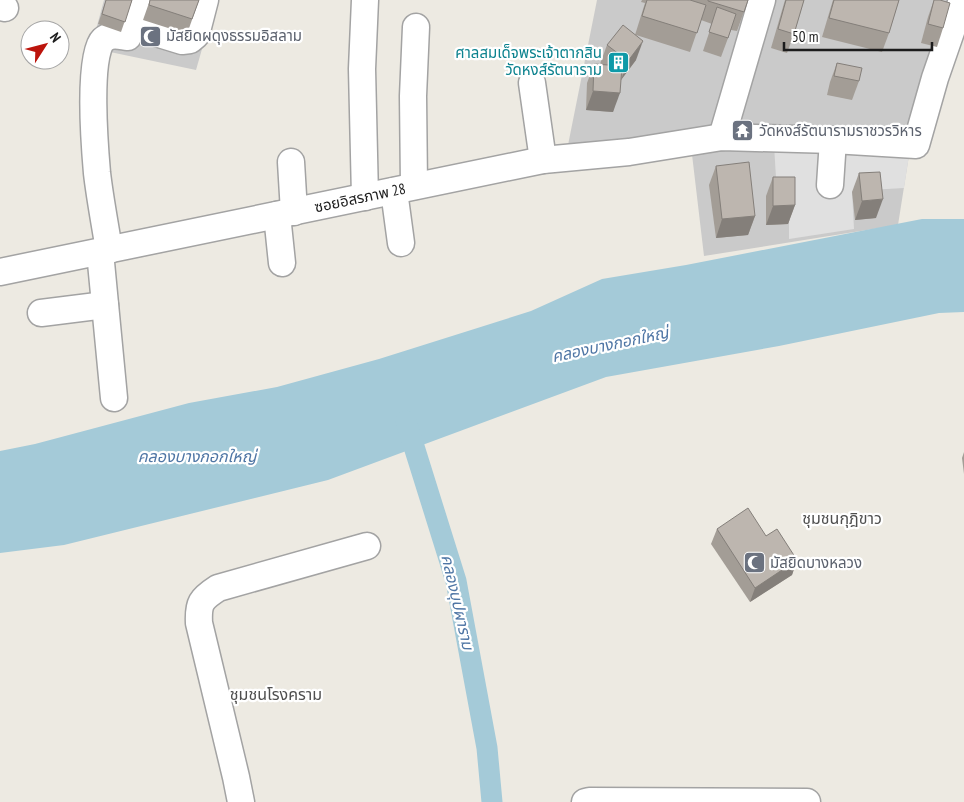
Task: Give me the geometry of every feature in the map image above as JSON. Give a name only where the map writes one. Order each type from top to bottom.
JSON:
[{"type":"street","points":[[114,398],[105,305],[104,251],[96,164],[93,72],[97,51],[102,40],[115,35],[128,38],[142,0]]},
{"type":"street","points":[[133,26],[182,41],[190,40],[196,35],[205,0]]},
{"type":"street","points":[[364,0],[362,69],[364,197]]},
{"type":"street","points":[[722,138],[762,0]]},
{"type":"street","name":"ซอยอิสรภาพ 28","points":[[0,272],[544,160],[629,152],[722,138],[833,140],[916,145],[935,78],[962,0]]},
{"type":"street","points":[[401,243],[416,27]]},
{"type":"street","points":[[532,84],[544,160]]},
{"type":"street","points":[[830,185],[833,140]]},
{"type":"street","points":[[282,263],[291,162]]},
{"type":"street","points":[[41,313],[105,305]]},
{"type":"street","points":[[241,802],[199,623],[198,608],[204,597],[218,588],[367,546]]},
{"type":"street","points":[[586,802],[650,800],[807,802]]},
{"type":"shaded area","name":"มัสยิดผดุงธรรมอิสลาม","points":[[104,0],[216,0],[196,70],[91,48]]},
{"type":"shaded area","name":"วัดหงส์รัตนารามราชวรวิหาร","points":[[597,0],[949,0],[910,149],[898,225],[704,256],[691,146],[566,155]]},
{"type":"shaded area","points":[[774,145],[910,149],[904,188],[852,191],[854,229],[789,239],[789,195],[777,194]]},
{"type":"water","name":"คลองบางกอกใหญ่","points":[[922,219],[964,219],[964,312],[939,313],[779,346],[606,377],[328,480],[64,545],[0,553],[0,451],[35,444],[189,403],[277,387],[379,359],[531,311],[602,279],[686,265]]},
{"type":"building","points":[[106,0],[132,0],[125,22],[102,14]]},
{"type":"building","points":[[150,0],[199,0],[192,19],[149,5]]},
{"type":"building","points":[[647,0],[690,0],[706,5],[697,33],[642,16]]},
{"type":"building","points":[[708,0],[748,0],[744,12]]},
{"type":"building","points":[[786,0],[804,0],[794,34],[778,29]]},
{"type":"building","points":[[834,0],[899,0],[889,33],[829,18]]},
{"type":"building","points":[[934,0],[950,3],[943,28],[928,24]]},
{"type":"building","points":[[717,7],[736,14],[728,38],[709,32]]},
{"type":"building","points":[[623,25],[643,41],[628,61],[607,45]]},
{"type":"building","points":[[837,63],[862,68],[859,81],[834,76]]},
{"type":"building","points":[[594,64],[622,66],[620,93],[593,91]]},
{"type":"building","points":[[749,162],[755,216],[722,219],[716,166]]},
{"type":"building","points":[[880,172],[883,199],[862,201],[859,173]]},
{"type":"building","points":[[773,177],[795,177],[795,205],[773,206]]},
{"type":"building","name":"มัสยิดบางหลวง","points":[[748,508],[766,536],[777,529],[797,560],[755,588],[717,529]]},
{"type":"waterway","name":"คลองบุปผาราม","points":[[406,421],[456,581],[487,748],[492,802]]},
{"type":"place","name":"มัสยิดผดุงธรรมอิสลาม","points":[[150,36]]},
{"type":"place","name":"ศาลสมเด็จพระเจ้าตากสิน วัดหงส์รัตนาราม","points":[[618,62]]},
{"type":"place","name":"วัดหงส์รัตนารามราชวรวิหาร","points":[[743,131]]},
{"type":"place","name":"มัสยิดบางหลวง","points":[[754,563]]},
{"type":"district","name":"ชุมชนกุฎิขาว","points":[[842,518]]},
{"type":"district","name":"ชุมชนโรงคราม","points":[[276,694]]}]
